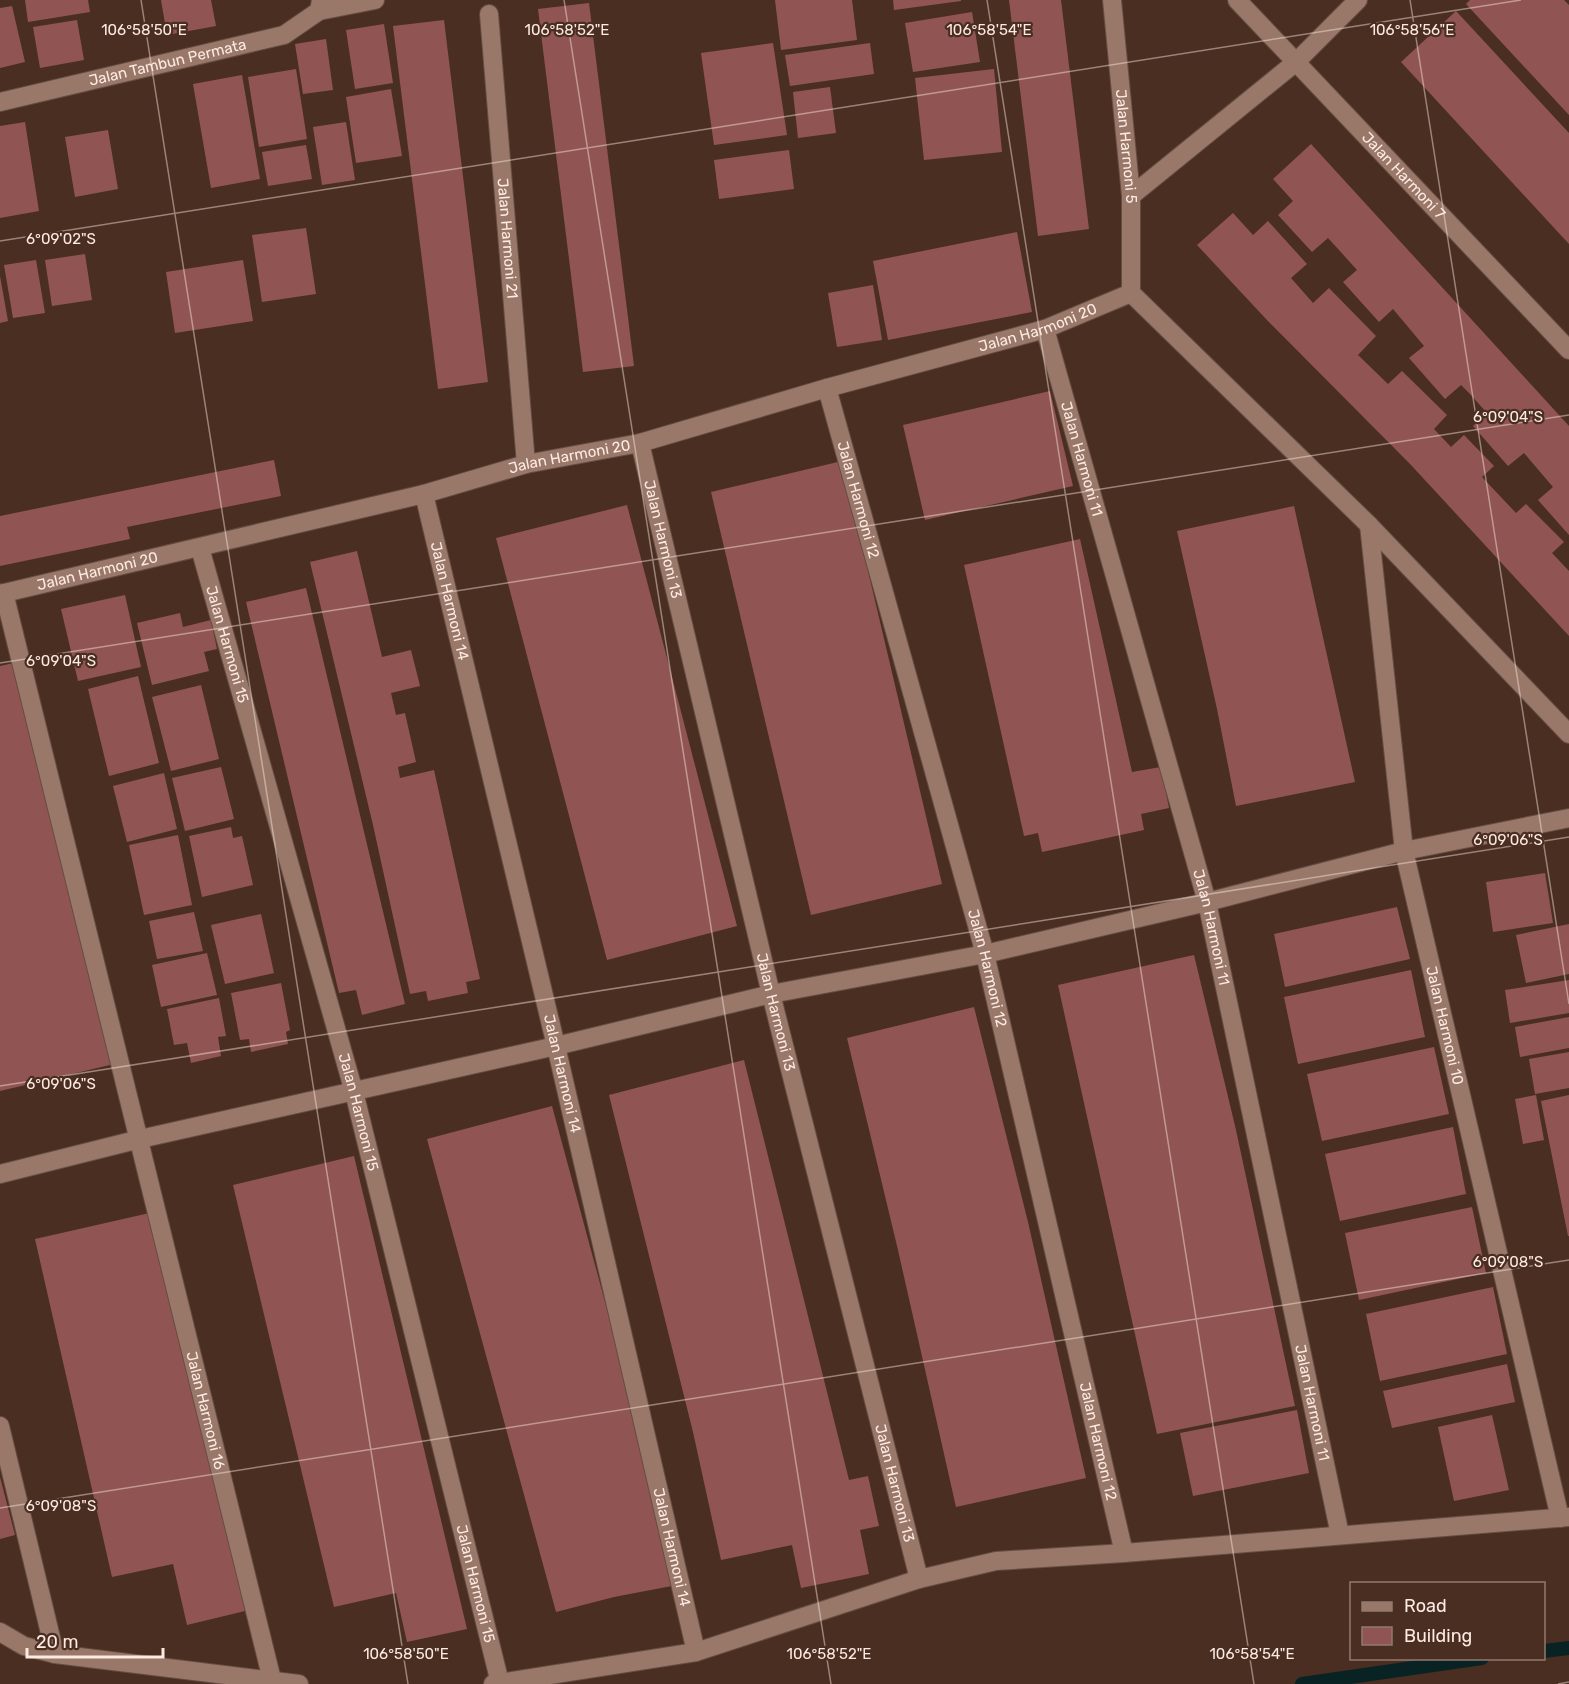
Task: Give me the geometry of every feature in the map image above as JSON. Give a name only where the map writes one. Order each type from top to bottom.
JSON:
[{"type":"street","points":[[320,6],[375,0]]},
{"type":"street","name":"Jalan Harmoni 5","points":[[1112,0],[1131,196],[1131,293]]},
{"type":"street","name":"Jalan Harmoni 7","points":[[1237,0],[1569,350]]},
{"type":"street","points":[[1131,196],[1296,62],[1358,0]]},
{"type":"street","name":"Jalan Tambun Permata","points":[[0,102],[284,35],[320,6]]},
{"type":"street","name":"Jalan Harmoni 21","points":[[489,14],[526,464]]},
{"type":"street","points":[[1131,293],[1369,525],[1569,734]]},
{"type":"street","name":"Jalan Harmoni 20","points":[[2,594],[424,494],[526,464],[640,443],[827,388],[1045,329],[1131,293]]},
{"type":"street","name":"Jalan Harmoni 11","points":[[1045,329],[1207,902],[1340,1535]]},
{"type":"street","name":"Jalan Harmoni 12","points":[[827,388],[985,954],[1125,1553]]},
{"type":"street","name":"Jalan Harmoni 13","points":[[640,443],[771,994],[918,1579]]},
{"type":"street","name":"Jalan Harmoni 14","points":[[424,494],[556,1046],[696,1652]]},
{"type":"street","name":"Jalan Harmoni 10","points":[[1369,525],[1404,851],[1564,1518]]},
{"type":"street","name":"Jalan Harmoni 15","points":[[200,548],[354,1092],[496,1684]]},
{"type":"street","name":"Jalan Harmoni 16","points":[[2,594],[140,1139],[272,1680]]},
{"type":"street","points":[[0,1174],[140,1139],[556,1046],[771,994],[985,954],[1207,902],[1404,851],[1564,819],[1569,805]]},
{"type":"street","points":[[0,1426],[55,1654]]},
{"type":"street","points":[[496,1684],[696,1652],[918,1579],[996,1561],[1564,1518]]},
{"type":"street","points":[[0,1632],[24,1646],[55,1654],[299,1684]]},
{"type":"building","points":[[25,0],[88,0],[90,12],[28,22]]},
{"type":"building","points":[[161,0],[211,0],[216,26],[167,35]]},
{"type":"building","points":[[775,0],[852,0],[857,40],[781,50]]},
{"type":"building","points":[[893,0],[961,0],[961,1],[894,10]]},
{"type":"building","points":[[1009,0],[1061,0],[1089,229],[1038,236]]},
{"type":"building","points":[[1470,0],[1564,0],[1569,5],[1569,115],[1466,4]]},
{"type":"building","points":[[589,3],[634,366],[583,372],[538,9]]},
{"type":"building","points":[[12,6],[25,62],[0,68],[0,8]]},
{"type":"building","points":[[1456,11],[1569,133],[1569,244],[1401,62]]},
{"type":"building","points":[[972,12],[980,62],[913,72],[905,23]]},
{"type":"building","points":[[77,20],[84,60],[40,68],[33,27]]},
{"type":"building","points":[[444,20],[488,382],[438,389],[393,26]]},
{"type":"building","points":[[384,24],[393,83],[355,89],[346,30]]},
{"type":"building","points":[[326,39],[333,90],[303,94],[295,44]]},
{"type":"building","points":[[773,43],[787,135],[714,145],[701,53]]},
{"type":"building","points":[[870,43],[874,74],[790,86],[785,55]]},
{"type":"building","points":[[296,69],[307,139],[259,147],[248,77]]},
{"type":"building","points":[[994,69],[1002,152],[924,160],[915,78]]},
{"type":"building","points":[[242,75],[260,179],[211,188],[193,84]]},
{"type":"building","points":[[830,87],[836,133],[798,138],[793,92]]},
{"type":"building","points":[[391,89],[402,156],[356,163],[346,97]]},
{"type":"building","points":[[25,122],[39,211],[0,218],[0,126]]},
{"type":"building","points":[[346,122],[355,180],[322,185],[313,127]]},
{"type":"building","points":[[108,130],[118,189],[75,197],[65,137]]},
{"type":"building","points":[[1311,144],[1569,426],[1569,535],[1538,500],[1553,487],[1524,453],[1508,466],[1473,426],[1487,413],[1461,385],[1445,399],[1409,358],[1424,346],[1393,309],[1379,322],[1343,282],[1357,270],[1339,250],[1328,238],[1312,252],[1278,215],[1293,201],[1273,179]]},
{"type":"building","points":[[306,145],[312,179],[268,186],[262,152]]},
{"type":"building","points":[[789,150],[794,189],[719,199],[714,160]]},
{"type":"building","points":[[1233,213],[1253,235],[1268,221],[1307,264],[1291,278],[1313,303],[1329,288],[1376,336],[1358,355],[1388,384],[1402,371],[1447,415],[1434,429],[1451,447],[1464,435],[1494,466],[1482,477],[1516,513],[1526,504],[1564,542],[1552,553],[1569,571],[1569,636],[1411,465],[1266,319],[1197,245]]},
{"type":"building","points":[[306,228],[316,294],[262,302],[252,235]]},
{"type":"building","points":[[1017,232],[1032,312],[888,340],[873,261]]},
{"type":"building","points":[[85,254],[92,300],[52,306],[45,260]]},
{"type":"building","points":[[36,260],[45,313],[13,318],[4,265]]},
{"type":"building","points":[[243,260],[253,321],[175,333],[166,272]]},
{"type":"building","points":[[0,276],[8,321],[0,323]]},
{"type":"building","points":[[873,285],[882,340],[837,347],[828,293]]},
{"type":"building","points":[[1050,391],[1073,486],[925,520],[903,425]]},
{"type":"building","points":[[274,460],[281,496],[127,527],[130,539],[0,566],[0,516]]},
{"type":"building","points":[[842,461],[942,884],[811,915],[711,492]]},
{"type":"building","points":[[627,505],[737,926],[607,960],[496,538]]},
{"type":"building","points":[[1294,506],[1355,782],[1236,806],[1177,531]]},
{"type":"building","points":[[1080,539],[1132,772],[1161,767],[1169,808],[1141,814],[1144,830],[1042,852],[1038,833],[1024,836],[964,565]]},
{"type":"building","points":[[357,551],[382,657],[411,650],[420,686],[391,693],[396,715],[405,713],[416,762],[398,767],[400,778],[434,770],[480,979],[466,982],[468,993],[428,1001],[426,991],[410,994],[373,825],[310,562]]},
{"type":"building","points":[[306,588],[405,1004],[362,1015],[356,990],[339,993],[246,602]]},
{"type":"building","points":[[125,595],[141,667],[78,681],[61,609]]},
{"type":"building","points":[[180,613],[183,627],[211,620],[217,649],[204,652],[209,671],[152,685],[137,623]]},
{"type":"building","points":[[18,662],[114,1064],[0,1091],[0,666]]},
{"type":"building","points":[[138,676],[159,763],[109,776],[88,689]]},
{"type":"building","points":[[201,685],[219,759],[171,771],[152,697]]},
{"type":"building","points":[[221,767],[234,819],[185,831],[172,778]]},
{"type":"building","points":[[164,773],[177,829],[127,842],[113,786]]},
{"type":"building","points":[[231,827],[233,838],[242,836],[253,885],[202,897],[189,836]]},
{"type":"building","points":[[178,835],[192,905],[144,915],[129,845]]},
{"type":"building","points":[[1545,873],[1553,923],[1493,932],[1486,882]]},
{"type":"building","points":[[1397,907],[1410,959],[1285,987],[1274,934]]},
{"type":"building","points":[[194,912],[203,951],[157,959],[149,921]]},
{"type":"building","points":[[261,914],[274,973],[225,984],[211,925]]},
{"type":"building","points":[[1569,924],[1569,974],[1526,983],[1516,935]]},
{"type":"building","points":[[207,953],[217,995],[161,1007],[152,965]]},
{"type":"building","points":[[1194,955],[1236,1130],[1295,1406],[1157,1434],[1058,985]]},
{"type":"building","points":[[1411,970],[1425,1037],[1298,1064],[1284,997]]},
{"type":"building","points":[[1569,980],[1569,1013],[1510,1023],[1505,990]]},
{"type":"building","points":[[281,983],[290,1030],[286,1032],[288,1044],[251,1052],[249,1039],[240,1040],[231,993]]},
{"type":"building","points":[[219,998],[226,1036],[218,1037],[221,1056],[191,1063],[187,1043],[174,1045],[167,1009]]},
{"type":"building","points":[[974,1007],[1028,1222],[1086,1478],[956,1507],[847,1038]]},
{"type":"building","points":[[1569,1017],[1569,1048],[1520,1057],[1515,1027]]},
{"type":"building","points":[[1434,1047],[1449,1114],[1322,1141],[1307,1074]]},
{"type":"building","points":[[1569,1052],[1569,1088],[1535,1094],[1529,1059]]},
{"type":"building","points":[[744,1060],[849,1480],[868,1476],[879,1526],[860,1530],[869,1574],[801,1588],[792,1545],[721,1560],[693,1432],[609,1095]]},
{"type":"building","points":[[1536,1095],[1544,1140],[1523,1144],[1515,1099]]},
{"type":"building","points":[[1569,1095],[1569,1236],[1568,1236],[1541,1101]]},
{"type":"building","points":[[552,1106],[621,1361],[677,1585],[614,1597],[556,1612],[427,1139]]},
{"type":"building","points":[[1453,1127],[1466,1194],[1340,1221],[1325,1154]]},
{"type":"building","points":[[354,1156],[467,1629],[407,1642],[396,1593],[334,1607],[233,1185]]},
{"type":"building","points":[[1472,1207],[1486,1273],[1359,1300],[1345,1233]]},
{"type":"building","points":[[154,1212],[245,1611],[187,1625],[173,1564],[112,1577],[35,1239]]},
{"type":"building","points":[[1493,1287],[1507,1354],[1380,1381],[1366,1314]]},
{"type":"building","points":[[1507,1364],[1515,1402],[1392,1428],[1383,1391]]},
{"type":"building","points":[[1297,1410],[1309,1473],[1193,1496],[1180,1433]]},
{"type":"building","points":[[1492,1415],[1509,1490],[1454,1501],[1438,1427]]},
{"type":"building","points":[[0,1477],[15,1535],[0,1539]]},
{"type":"waterway","points":[[1545,1651],[1569,1648]]},
{"type":"waterway","points":[[1302,1684],[1468,1660]]}]
